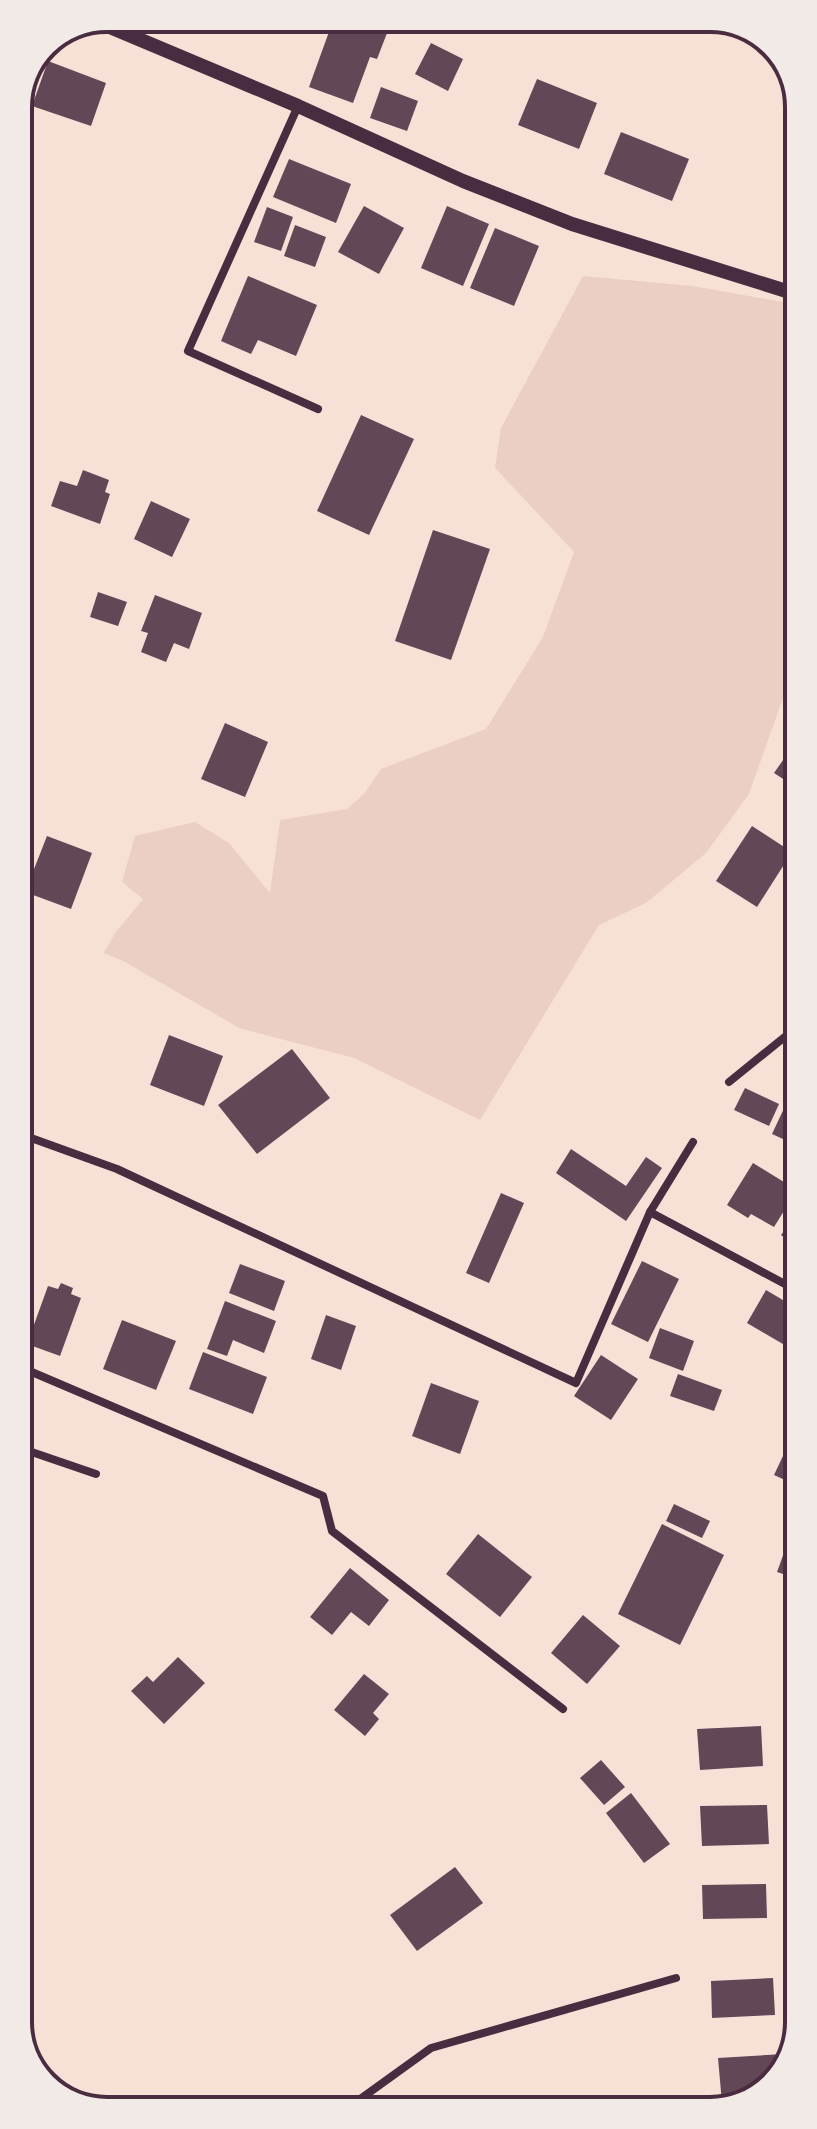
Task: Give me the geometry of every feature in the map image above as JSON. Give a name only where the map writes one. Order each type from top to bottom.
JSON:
[{"type":"street","points":[[122,32],[298,106],[463,181],[572,224],[785,291]]},
{"type":"street","points":[[298,106],[188,351],[318,409]]},
{"type":"street","points":[[729,1082],[785,1037]]},
{"type":"street","points":[[32,1138],[117,1169],[576,1383],[650,1212],[693,1142]]},
{"type":"street","points":[[650,1212],[785,1284]]},
{"type":"street","points":[[32,1372],[323,1496],[332,1531],[563,1709]]},
{"type":"street","points":[[32,1452],[96,1474]]},
{"type":"street","points":[[363,2097],[431,2048],[676,1978]]},
{"type":"shaded area","points":[[583,276],[693,286],[785,302],[785,692],[749,794],[706,853],[646,903],[599,925],[480,1120],[354,1058],[239,1028],[104,953],[115,933],[143,899],[122,882],[135,836],[195,822],[229,843],[270,893],[280,820],[347,809],[364,794],[381,769],[486,729],[543,637],[574,552],[495,468],[501,428]]},
{"type":"building","points":[[329,32],[387,32],[377,59],[370,57],[353,103],[309,87]]},
{"type":"building","points":[[431,43],[463,59],[448,91],[415,74]]},
{"type":"building","points":[[48,61],[106,83],[91,126],[32,106]]},
{"type":"building","points":[[537,79],[597,103],[579,149],[518,125]]},
{"type":"building","points":[[381,87],[418,101],[407,131],[370,118]]},
{"type":"building","points":[[621,132],[689,159],[672,201],[604,174]]},
{"type":"building","points":[[289,159],[351,184],[336,223],[273,197]]},
{"type":"building","points":[[364,206],[404,228],[379,274],[338,252]]},
{"type":"building","points":[[447,206],[489,224],[463,286],[421,268]]},
{"type":"building","points":[[267,207],[293,217],[281,251],[254,242]]},
{"type":"building","points":[[295,225],[326,237],[315,267],[284,256]]},
{"type":"building","points":[[495,228],[539,246],[514,306],[470,288]]},
{"type":"building","points":[[248,276],[317,305],[296,356],[258,340],[251,354],[221,341]]},
{"type":"building","points":[[361,415],[414,439],[369,535],[317,511]]},
{"type":"building","points":[[83,470],[109,480],[105,492],[110,494],[100,524],[51,506],[60,481],[77,486]]},
{"type":"building","points":[[151,501],[190,519],[172,557],[134,539]]},
{"type":"building","points":[[433,530],[490,549],[451,660],[395,641]]},
{"type":"building","points":[[98,592],[127,602],[118,626],[90,617]]},
{"type":"building","points":[[155,595],[202,613],[189,649],[174,643],[166,662],[141,652],[148,633],[141,631]]},
{"type":"building","points":[[225,723],[268,742],[245,797],[201,779]]},
{"type":"building","points":[[785,757],[785,780],[774,773]]},
{"type":"building","points":[[752,826],[785,847],[785,863],[757,907],[716,881]]},
{"type":"building","points":[[47,836],[92,853],[71,909],[32,895],[32,874]]},
{"type":"building","points":[[169,1035],[223,1056],[204,1106],[150,1085]]},
{"type":"building","points":[[292,1049],[330,1098],[257,1154],[218,1105]]},
{"type":"building","points":[[745,1088],[779,1104],[769,1126],[734,1110]]},
{"type":"building","points":[[785,1106],[785,1140],[772,1134]]},
{"type":"building","points":[[571,1149],[626,1186],[646,1157],[662,1168],[626,1221],[556,1173]]},
{"type":"building","points":[[753,1163],[785,1183],[785,1209],[774,1227],[751,1214],[748,1218],[727,1205]]},
{"type":"building","points":[[501,1193],[524,1203],[489,1283],[466,1273]]},
{"type":"building","points":[[642,1261],[679,1279],[648,1342],[611,1324]]},
{"type":"building","points":[[240,1264],[285,1281],[274,1311],[229,1293]]},
{"type":"building","points":[[61,1283],[73,1288],[71,1294],[81,1298],[60,1356],[32,1346],[32,1330],[48,1286],[58,1289]]},
{"type":"building","points":[[766,1290],[785,1301],[785,1345],[747,1323]]},
{"type":"building","points":[[225,1301],[276,1321],[264,1353],[233,1340],[227,1356],[207,1349]]},
{"type":"building","points":[[326,1315],[356,1326],[341,1370],[311,1359]]},
{"type":"building","points":[[122,1320],[176,1341],[156,1390],[103,1369]]},
{"type":"building","points":[[660,1328],[694,1341],[683,1371],[649,1358]]},
{"type":"building","points":[[203,1352],[267,1377],[253,1414],[189,1389]]},
{"type":"building","points":[[601,1355],[638,1379],[611,1420],[574,1396]]},
{"type":"building","points":[[678,1374],[722,1390],[714,1411],[670,1396]]},
{"type":"building","points":[[431,1383],[479,1401],[460,1454],[412,1436]]},
{"type":"building","points":[[785,1452],[785,1480],[774,1475]]},
{"type":"building","points":[[674,1504],[710,1521],[702,1538],[666,1521]]},
{"type":"building","points":[[662,1524],[724,1555],[680,1645],[618,1614]]},
{"type":"building","points":[[478,1534],[532,1577],[500,1617],[446,1574]]},
{"type":"building","points":[[785,1550],[785,1575],[777,1572]]},
{"type":"building","points":[[350,1568],[389,1600],[369,1626],[351,1612],[332,1635],[310,1617]]},
{"type":"building","points":[[583,1615],[620,1646],[587,1684],[551,1653]]},
{"type":"building","points":[[178,1657],[205,1683],[164,1724],[131,1691],[147,1676],[153,1682]]},
{"type":"building","points":[[364,1674],[389,1694],[373,1713],[379,1719],[365,1736],[334,1710]]},
{"type":"building","points":[[761,1726],[763,1766],[700,1770],[697,1729]]},
{"type":"building","points":[[601,1760],[625,1787],[604,1805],[580,1778]]},
{"type":"building","points":[[631,1793],[670,1844],[644,1863],[606,1813]]},
{"type":"building","points":[[767,1805],[769,1844],[702,1846],[700,1806]]},
{"type":"building","points":[[455,1867],[483,1903],[417,1951],[390,1915]]},
{"type":"building","points":[[766,1884],[767,1918],[703,1919],[702,1885]]},
{"type":"building","points":[[773,1978],[775,2015],[712,2018],[711,1981]]},
{"type":"building","points":[[777,2054],[769,2068],[752,2084],[721,2096],[718,2058]]}]
